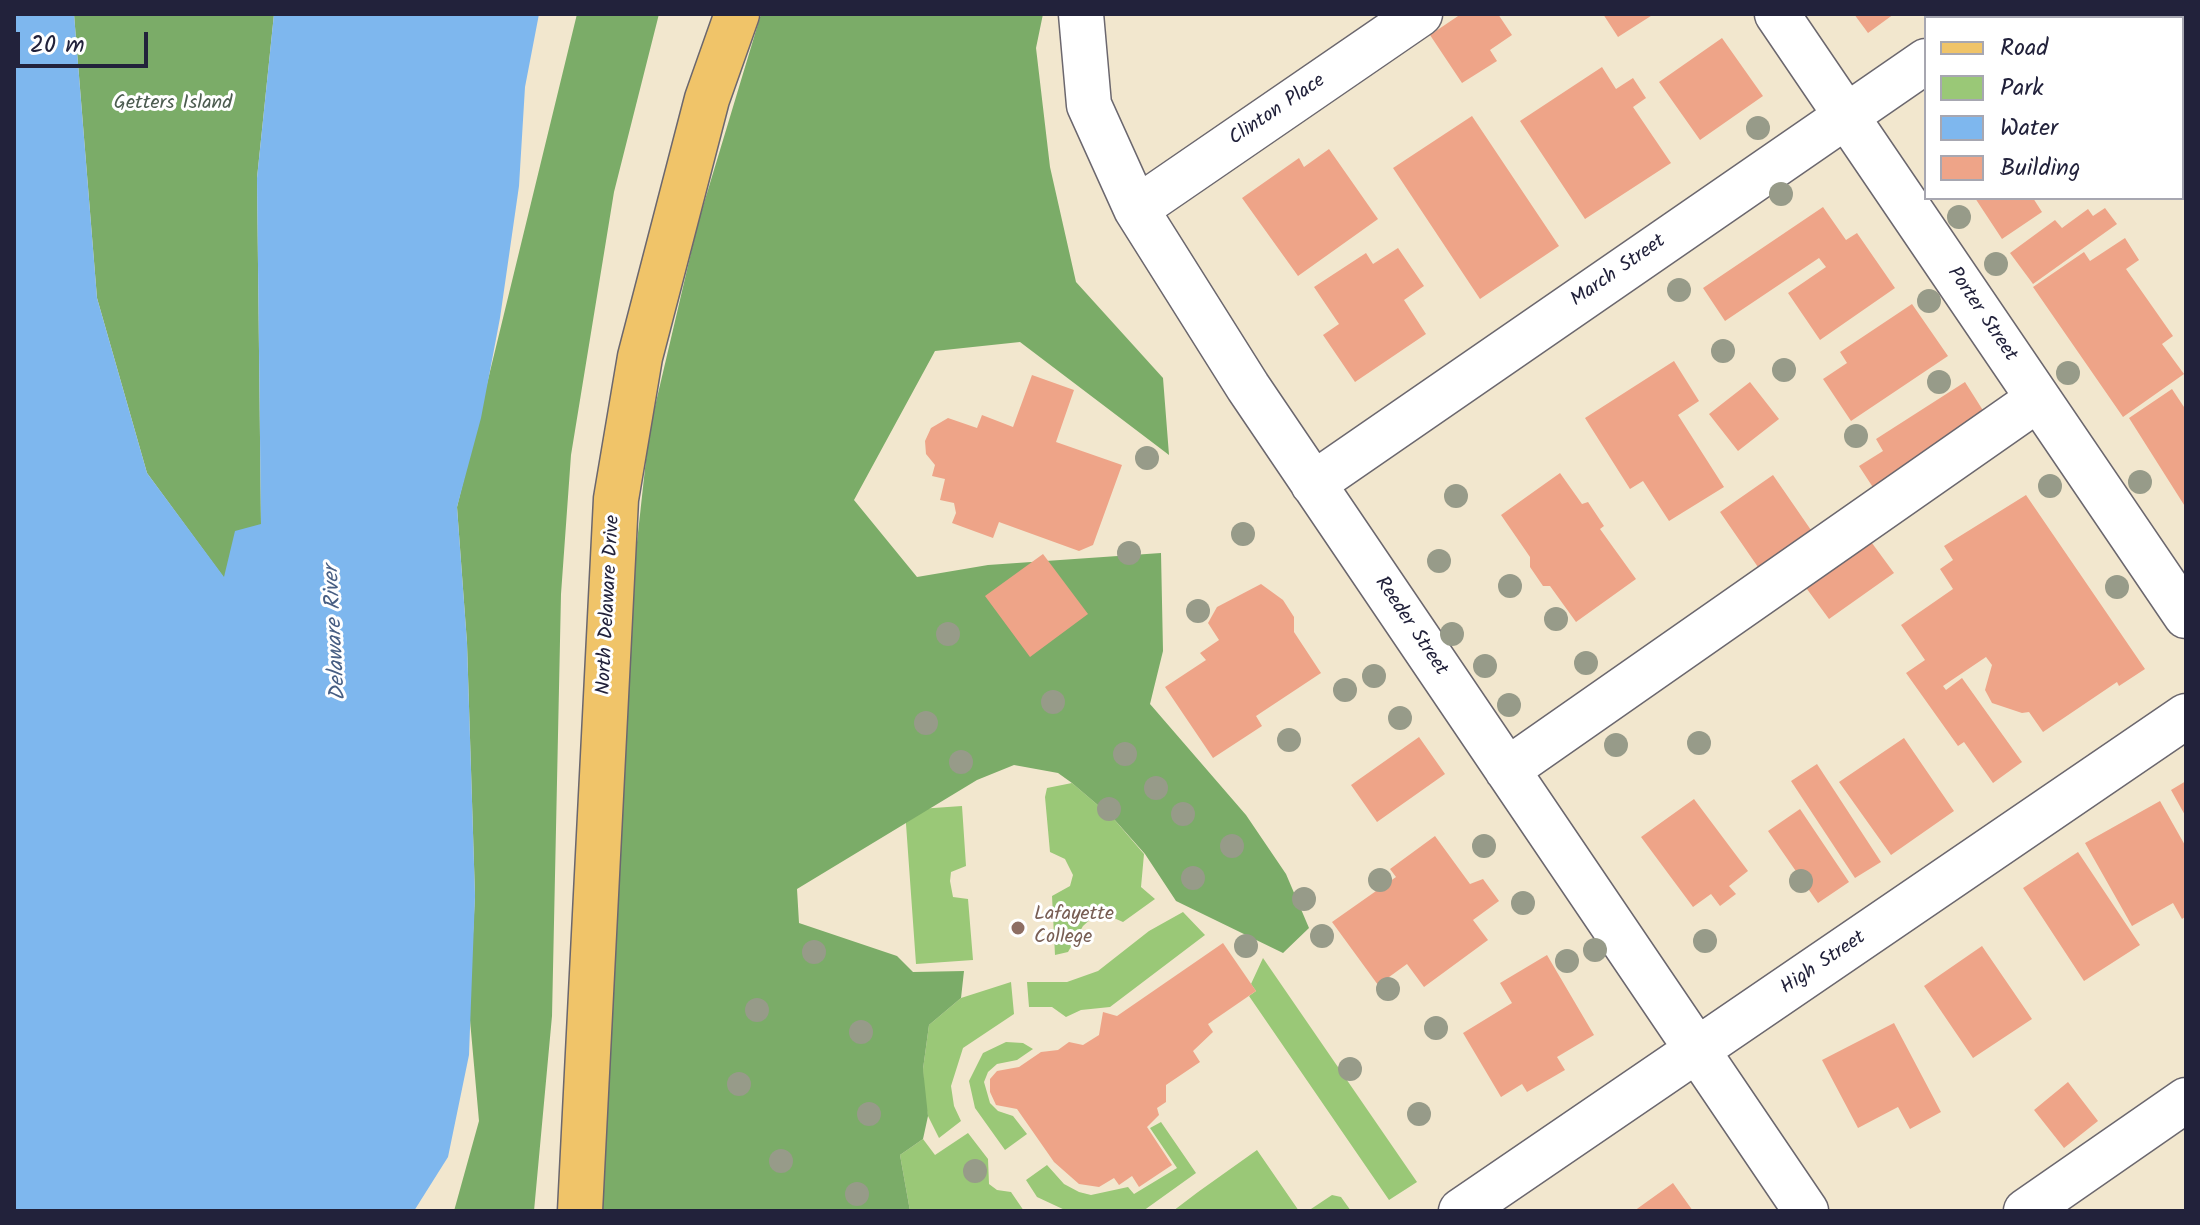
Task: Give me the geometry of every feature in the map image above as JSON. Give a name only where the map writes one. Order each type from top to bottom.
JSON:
[{"type":"main road","name":"North Delaware Drive","points":[[580,1211],[593,898],[616,499],[640,357],[707,99],[737,14]]},
{"type":"street","name":"Reeder Street","points":[[1081,14],[1089,105],[1136,209],[1313,484],[1806,1211]]},
{"type":"street","name":"Clinton Place","points":[[1136,209],[1420,14]]},
{"type":"street","name":"Porter Street","points":[[1777,14],[2186,616]]},
{"type":"street","name":"March Street","points":[[1313,484],[1924,62]]},
{"type":"street","points":[[1507,770],[2038,399]]},
{"type":"street","name":"High Street","points":[[1461,1211],[2186,716]]},
{"type":"street","points":[[2026,1211],[2186,1100]]},
{"type":"green space","name":"Getters Island","points":[[74,14],[274,14],[257,178],[261,525],[224,578],[147,473],[97,298]]},
{"type":"green space","points":[[577,14],[659,14],[614,192],[571,455],[561,594],[552,1016],[534,1211],[454,1211],[479,1121],[469,1009],[475,896],[467,643],[457,507]]},
{"type":"green space","points":[[761,14],[1043,14],[1036,48],[1050,167],[1076,282],[1163,378],[1169,455],[1020,342],[935,351],[854,500],[917,577],[988,565],[1161,553],[1163,651],[1150,704],[1246,815],[1286,874],[1309,928],[1283,953],[1176,901],[1145,854],[1113,818],[1072,783],[1058,773],[1014,765],[977,780],[797,889],[799,923],[897,956],[913,972],[964,971],[961,998],[929,1025],[923,1069],[928,1116],[923,1139],[900,1155],[910,1211],[596,1211],[621,689],[649,432],[698,223]]},
{"type":"green space","points":[[1072,783],[1113,818],[1144,854],[1141,887],[1155,899],[1123,922],[1107,915],[1094,916],[1083,926],[1068,952],[1055,955],[1052,896],[1070,886],[1073,875],[1065,859],[1050,852],[1045,797],[1047,788]]},
{"type":"green space","points":[[962,806],[966,866],[951,872],[950,881],[953,897],[968,899],[973,960],[916,964],[905,810]]},
{"type":"green space","points":[[1183,912],[1205,935],[1110,1007],[1081,1010],[1066,1017],[1052,1007],[1029,1007],[1027,982],[1067,982],[1098,971],[1149,931]]},
{"type":"green space","points":[[1263,958],[1417,1182],[1389,1200],[1249,996],[1256,991],[1251,984]]},
{"type":"green space","points":[[1011,982],[1014,1014],[963,1048],[951,1086],[954,1106],[961,1121],[939,1138],[928,1116],[924,1095],[923,1069],[929,1025],[961,998]]},
{"type":"green space","points":[[1006,1042],[1023,1043],[1033,1049],[1017,1060],[997,1064],[988,1072],[984,1082],[990,1103],[998,1111],[1013,1116],[1027,1134],[1005,1150],[975,1108],[969,1081],[983,1053]]},
{"type":"green space","points":[[1161,1122],[1196,1173],[1143,1211],[1067,1211],[1037,1197],[1026,1180],[1047,1165],[1064,1184],[1079,1192],[1091,1195],[1128,1187],[1134,1194],[1177,1168],[1150,1128]]},
{"type":"green space","points":[[968,1133],[988,1159],[989,1184],[997,1190],[1011,1192],[1024,1211],[910,1211],[900,1155],[923,1139],[935,1155]]},
{"type":"green space","points":[[1257,1150],[1299,1211],[1173,1211],[1198,1192]]},
{"type":"green space","points":[[1332,1195],[1341,1197],[1351,1211],[1308,1211]]},
{"type":"water","name":"Delaware River","points":[[14,14],[74,14],[97,298],[147,473],[224,577],[235,531],[261,524],[257,178],[274,14],[539,14],[525,87],[519,186],[500,318],[481,418],[457,507],[467,643],[475,896],[469,1055],[448,1157],[414,1211],[14,1211]]},
{"type":"building","points":[[1461,14],[1498,14],[1512,35],[1490,50],[1497,61],[1462,83],[1430,35]]},
{"type":"building","points":[[1603,14],[1654,14],[1618,37]]},
{"type":"building","points":[[1854,14],[1894,14],[1868,33]]},
{"type":"building","points":[[1722,38],[1763,96],[1700,140],[1659,82]]},
{"type":"building","points":[[1602,67],[1616,89],[1633,78],[1646,98],[1633,107],[1671,163],[1585,219],[1520,121]]},
{"type":"building","points":[[2184,81],[2186,84],[2184,122]]},
{"type":"building","points":[[1472,116],[1559,246],[1480,299],[1393,168]]},
{"type":"building","points":[[2186,133],[2184,178],[2184,134]]},
{"type":"building","points":[[1329,149],[1378,219],[1298,276],[1242,198],[1299,158],[1304,167]]},
{"type":"building","points":[[1976,200],[2034,200],[2042,212],[2002,239]]},
{"type":"building","points":[[1823,207],[1846,240],[1857,233],[1895,288],[1820,340],[1788,293],[1826,267],[1819,258],[1725,321],[1703,288]]},
{"type":"building","points":[[2105,208],[2117,224],[2033,284],[2010,253],[2055,220],[2062,228],[2088,209],[2093,216]]},
{"type":"building","points":[[2125,238],[2139,260],[2126,269],[2173,336],[2162,344],[2184,374],[2123,417],[2033,287],[2084,252],[2090,261]]},
{"type":"building","points":[[1398,248],[1424,286],[1404,300],[1426,334],[1355,382],[1323,335],[1339,324],[1314,287],[1366,253],[1373,264]]},
{"type":"building","points":[[1912,304],[1948,356],[1851,421],[1823,379],[1847,363],[1840,352]]},
{"type":"building","points":[[1674,361],[1699,401],[1678,415],[1724,487],[1669,521],[1643,481],[1630,489],[1585,418]]},
{"type":"building","points":[[1032,375],[1074,390],[1056,442],[1122,465],[1093,545],[1079,551],[999,522],[993,538],[952,523],[956,513],[954,503],[940,500],[945,479],[932,476],[935,465],[926,454],[925,441],[931,428],[948,418],[977,428],[982,415],[1013,427]]},
{"type":"building","points":[[1750,382],[1779,419],[1738,451],[1709,414]]},
{"type":"building","points":[[1965,382],[1991,423],[1878,495],[1859,466],[1883,451],[1876,439]]},
{"type":"building","points":[[2172,389],[2186,410],[2186,508],[2129,418]]},
{"type":"building","points":[[1560,473],[1582,504],[1588,502],[1604,526],[1600,529],[1636,579],[1576,622],[1550,586],[1543,586],[1530,567],[1530,557],[1501,515]]},
{"type":"building","points":[[1773,475],[1813,533],[1760,570],[1720,512]]},
{"type":"building","points":[[2026,495],[2145,669],[2119,686],[2117,682],[2043,732],[2029,712],[2022,713],[1992,703],[1985,690],[1992,665],[1986,657],[1943,686],[1946,690],[1962,678],[2022,762],[1993,783],[1964,742],[1958,746],[1906,673],[1925,660],[1901,625],[1953,589],[1940,569],[1953,560],[1944,546]]},
{"type":"building","points":[[1869,539],[1894,573],[1829,619],[1804,585]]},
{"type":"building","points":[[1043,554],[1088,614],[1030,657],[985,596]]},
{"type":"building","points":[[1261,584],[1283,600],[1294,617],[1294,632],[1321,673],[1256,716],[1262,726],[1213,758],[1165,687],[1206,660],[1200,653],[1219,640],[1208,623],[1217,607]]},
{"type":"building","points":[[1419,737],[1445,774],[1377,822],[1351,785]]},
{"type":"building","points":[[1904,738],[1954,811],[1891,855],[1839,782]]},
{"type":"building","points":[[1817,764],[1881,862],[1855,878],[1791,781]]},
{"type":"building","points":[[2186,781],[2186,817],[2171,790]]},
{"type":"building","points":[[1694,799],[1748,871],[1729,886],[1736,894],[1720,906],[1711,894],[1693,907],[1641,837]]},
{"type":"building","points":[[2160,801],[2186,847],[2186,916],[2182,919],[2173,903],[2132,926],[2085,843]]},
{"type":"building","points":[[1800,809],[1849,882],[1818,903],[1768,831]]},
{"type":"building","points":[[1435,836],[1470,884],[1483,879],[1499,901],[1473,920],[1488,940],[1424,987],[1407,964],[1378,985],[1332,922],[1396,877],[1390,869]]},
{"type":"building","points":[[2078,852],[2140,945],[2084,981],[2023,888]]},
{"type":"building","points":[[1223,943],[1256,991],[1208,1024],[1213,1032],[1193,1051],[1200,1062],[1166,1085],[1166,1102],[1157,1108],[1159,1115],[1147,1127],[1172,1165],[1139,1187],[1132,1176],[1119,1185],[1114,1178],[1099,1187],[1079,1184],[1054,1162],[1017,1109],[996,1105],[990,1092],[990,1079],[997,1071],[1019,1067],[1041,1052],[1058,1050],[1069,1042],[1083,1045],[1099,1035],[1103,1012],[1117,1016]]},
{"type":"building","points":[[1982,946],[2032,1019],[1973,1058],[1924,986]]},
{"type":"building","points":[[1547,955],[1594,1035],[1557,1057],[1565,1070],[1527,1092],[1522,1084],[1501,1097],[1463,1033],[1512,1003],[1500,983]]},
{"type":"building","points":[[1894,1023],[1941,1112],[1910,1129],[1898,1107],[1858,1128],[1822,1060]]},
{"type":"building","points":[[2068,1082],[2098,1121],[2064,1148],[2034,1110]]},
{"type":"building","points":[[1673,1183],[1693,1211],[1634,1211]]},
{"type":"place","name":"Lafayette College","points":[[1018,928]]}]
